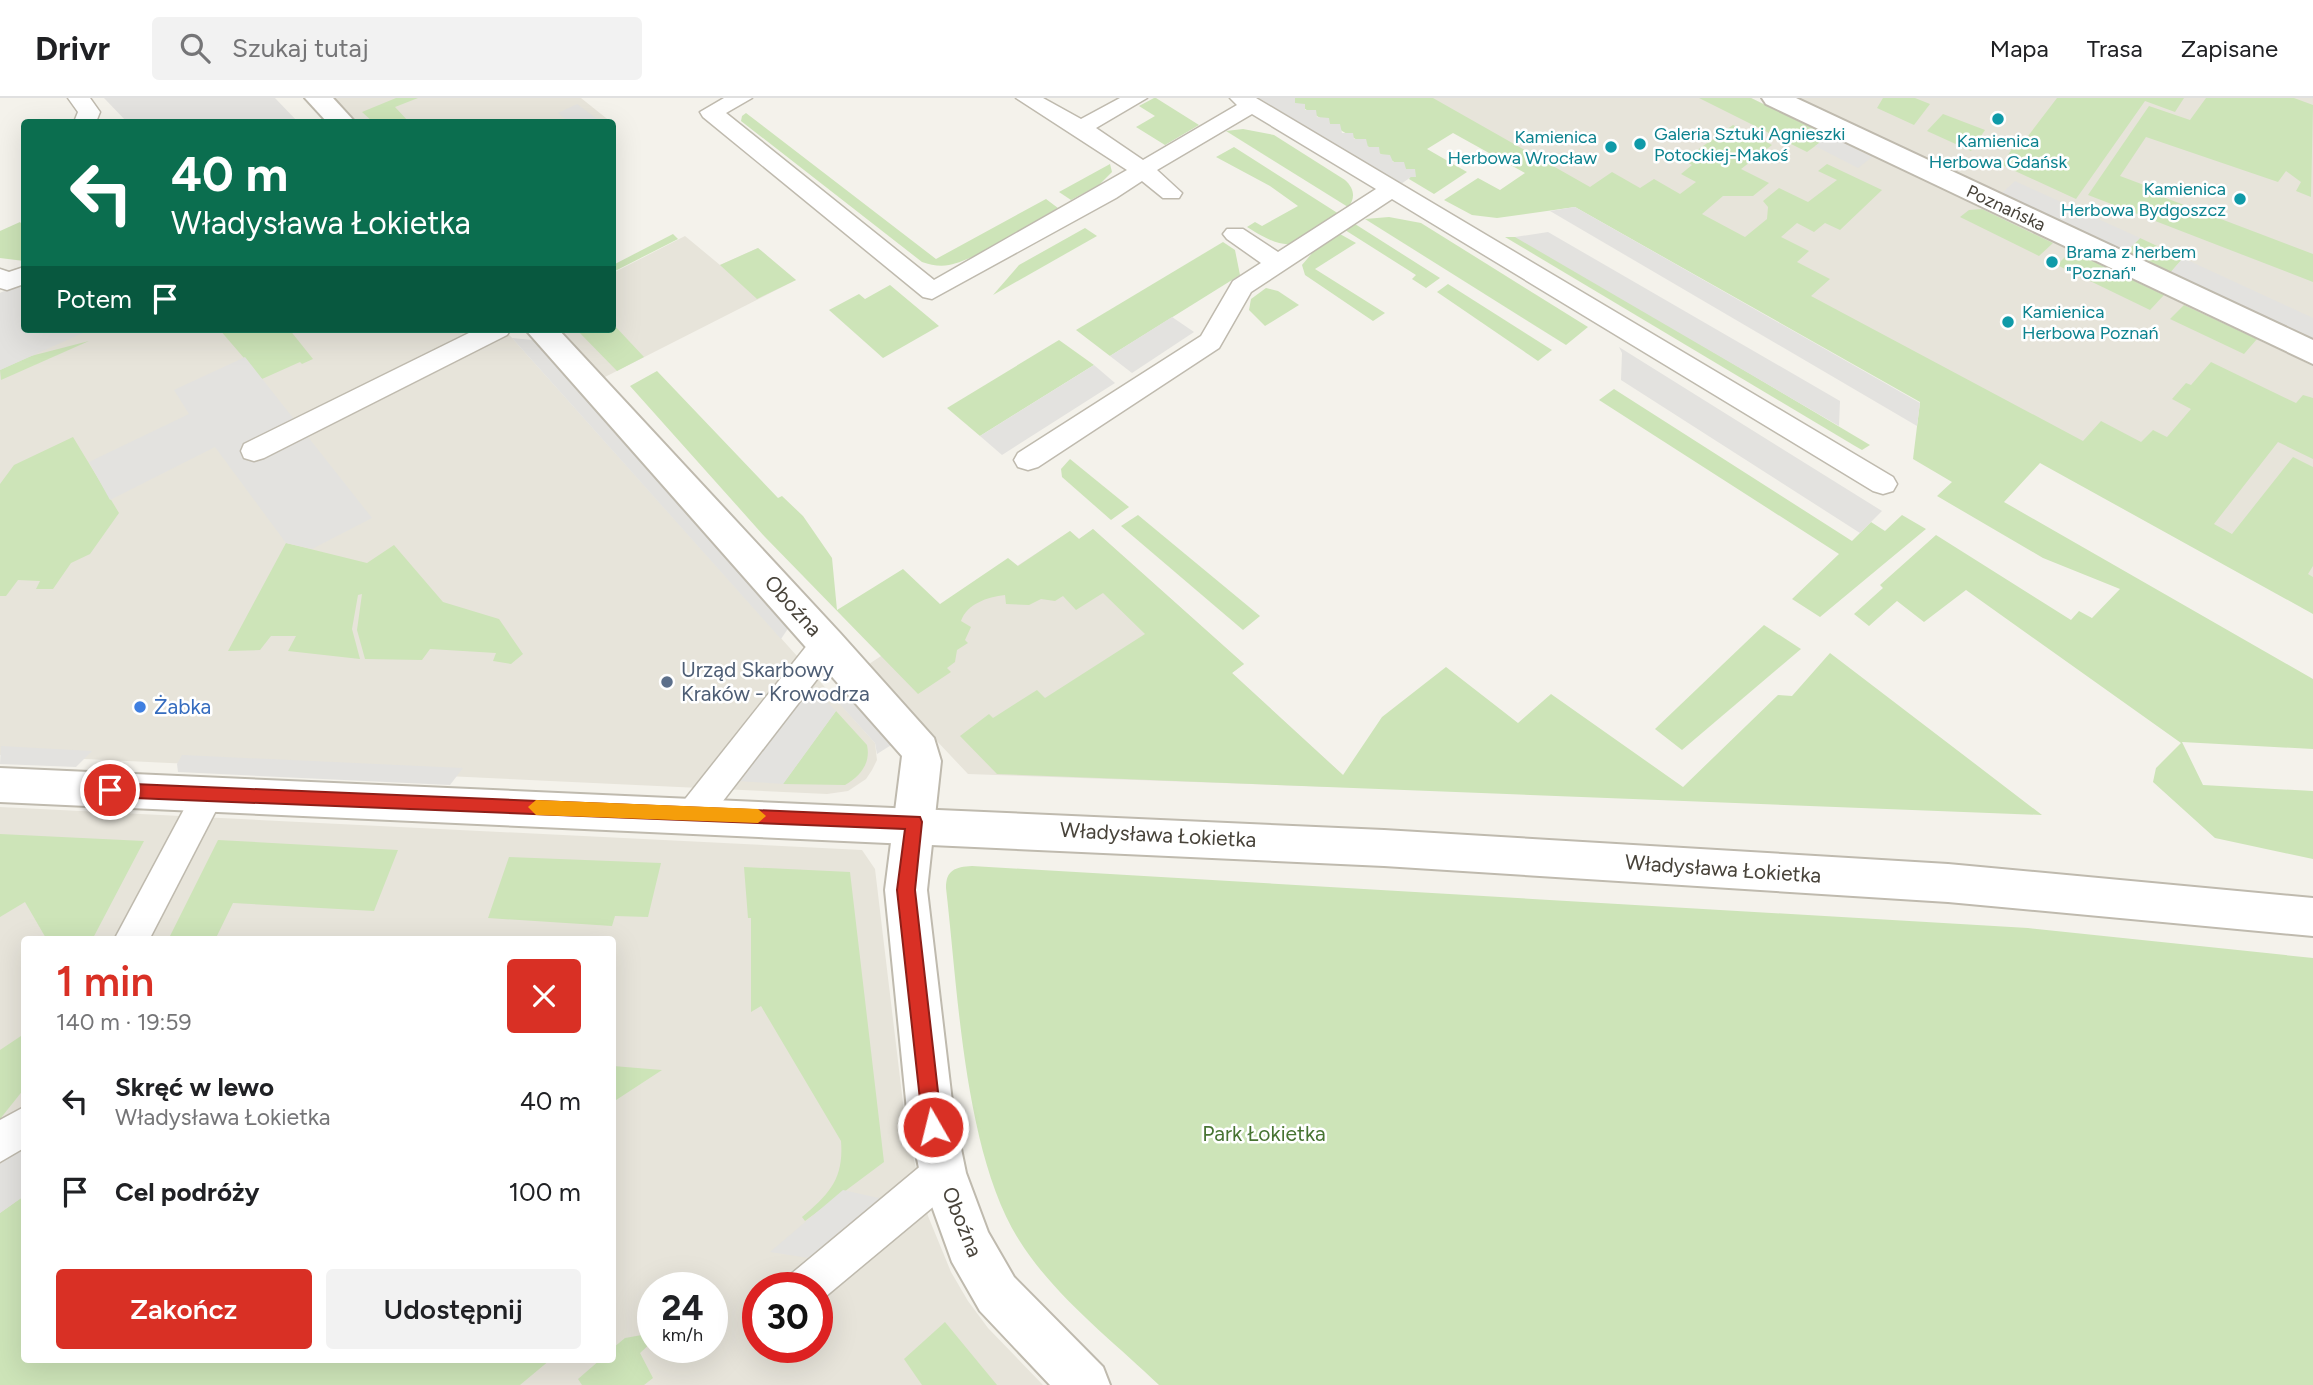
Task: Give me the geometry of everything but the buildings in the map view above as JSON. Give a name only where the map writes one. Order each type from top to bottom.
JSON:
[{"type":"street","points":[[318,98],[338,119]]},
{"type":"street","name":"Poznańska","points":[[1775,98],[2313,353]]},
{"type":"street","name":"Oboźna","points":[[544,333],[827,643],[920,750],[922,761],[906,890],[930,1110],[943,1173],[968,1245],[997,1294],[1085,1385]]},
{"type":"street","name":"Władysława Łokietka","points":[[0,785],[914,822],[1346,845],[1989,886],[2180,901],[2313,917]]},
{"type":"lane","points":[[79,98],[89,112],[86,119]]},
{"type":"lane","points":[[741,98],[711,112],[932,291],[1108,193],[1247,102],[1883,484]]},
{"type":"lane","points":[[1027,98],[1082,127],[1144,169],[1171,193]]},
{"type":"lane","points":[[1082,127],[1136,98]]},
{"type":"lane","points":[[1028,460],[1210,342],[1242,287],[1390,190]]},
{"type":"lane","points":[[1235,234],[1279,264]]},
{"type":"lane","points":[[254,451],[490,333]]},
{"type":"lane","points":[[694,813],[827,643]]},
{"type":"lane","points":[[133,936],[208,795]]},
{"type":"lane","points":[[0,1143],[21,1128]]},
{"type":"lane","points":[[824,1272],[943,1173]]},
{"type":"shaded area","points":[[104,98],[275,98],[295,119],[124,119]]},
{"type":"shaded area","points":[[332,98],[581,98],[607,119],[353,119]]},
{"type":"shaded area","points":[[1259,98],[1295,98],[1295,103],[1305,104],[1305,110],[1316,110],[1317,117],[1329,118],[1330,124],[1340,124],[1342,133],[1353,133],[1354,139],[1366,139],[1368,147],[1379,147],[1380,154],[1390,155],[1393,162],[1404,162],[1406,169],[1415,169],[1416,177],[1411,177],[1401,184]]},
{"type":"shaded area","points":[[1404,98],[1751,98],[2313,366],[2313,596]]},
{"type":"shaded area","points":[[1798,98],[2313,98],[2313,339],[1996,192]]},
{"type":"shaded area","points":[[577,104],[597,119],[565,119],[558,113]]},
{"type":"shaded area","points":[[1829,136],[1872,157],[1858,168],[1815,146]]},
{"type":"shaded area","points":[[2015,181],[2140,238],[2126,252],[2001,194]]},
{"type":"shaded area","points":[[1575,207],[1920,403],[1917,426],[1550,211]]},
{"type":"shaded area","points":[[1548,232],[1840,401],[1839,426],[1515,237]]},
{"type":"shaded area","points":[[685,236],[720,265],[758,248],[796,280],[603,378],[561,333],[616,333],[616,271]]},
{"type":"shaded area","points":[[2183,258],[2313,318],[2313,339],[2170,273]]},
{"type":"shaded area","points":[[21,284],[21,333],[508,333],[875,743],[877,760],[872,770],[866,779],[848,791],[827,794],[0,755],[0,293]]},
{"type":"shaded area","points":[[21,284],[21,333],[83,333],[0,370],[0,293]]},
{"type":"shaded area","points":[[1172,317],[1194,332],[1132,373],[1110,356]]},
{"type":"shaded area","points":[[512,338],[533,340],[791,624],[781,639]]},
{"type":"shaded area","points":[[1619,347],[1882,511],[1860,533],[1621,380],[1622,353]]},
{"type":"shaded area","points":[[245,357],[372,518],[312,549],[286,543],[215,447],[110,500],[89,462],[189,414],[174,390]]},
{"type":"shaded area","points":[[1094,365],[1115,383],[1002,455],[980,436]]},
{"type":"shaded area","points":[[1093,529],[1244,664],[1232,673],[1343,775],[1335,787],[968,774],[866,666],[1070,531],[1079,539]]},
{"type":"shaded area","points":[[811,685],[836,711],[783,784],[738,781]]},
{"type":"shaded area","points":[[827,690],[851,691],[896,742],[877,754],[875,743]]},
{"type":"shaded area","points":[[1,746],[92,751],[76,767],[0,764]]},
{"type":"shaded area","points":[[182,755],[463,768],[450,785],[178,772],[177,764]]},
{"type":"shaded area","points":[[0,807],[862,850],[875,869],[906,1128],[928,1216],[951,1272],[988,1328],[1043,1385],[0,1385]]},
{"type":"shaded area","points":[[21,1149],[21,1198],[0,1213],[0,1164]]},
{"type":"shaded area","points":[[843,1190],[883,1199],[809,1258],[770,1252]]},
{"type":"green space","points":[[396,98],[418,98],[395,107],[406,119],[370,119],[362,112]]},
{"type":"green space","points":[[1154,98],[1199,125],[1165,145],[1136,127],[1155,116],[1139,106]]},
{"type":"green space","points":[[1295,98],[1433,98],[1590,187],[1612,172],[1640,188],[1654,179],[1680,194],[1696,182],[1681,174],[1692,165],[1683,160],[1733,125],[1772,145],[1741,169],[1769,183],[1753,196],[1723,196],[1702,214],[1745,237],[1767,219],[1768,207],[1763,201],[1779,188],[1808,202],[1837,180],[1818,171],[1827,164],[1882,190],[1840,230],[1825,223],[1814,232],[1797,223],[1781,237],[1809,251],[1797,262],[1830,279],[1811,296],[2083,441],[2101,421],[2141,442],[2153,430],[2167,437],[2191,409],[2172,399],[2186,383],[2191,385],[2211,362],[2296,403],[2303,395],[2313,398],[2313,459],[2278,442],[2214,524],[2232,534],[2293,457],[2313,467],[2313,566],[2308,574],[2313,577],[2313,614],[2040,463],[2004,502],[2313,679],[2313,749],[2182,742],[2203,785],[2313,791],[2313,859],[2215,838],[2153,782],[2156,768],[2181,743],[1966,590],[1924,622],[1897,601],[1869,626],[1854,614],[1883,588],[1880,585],[1936,535],[2071,620],[2079,611],[2092,618],[2120,589],[2043,558],[1937,496],[1952,482],[1913,459],[1920,402],[1575,207],[1497,218],[1472,215],[1444,200],[1478,178],[1500,190],[1525,173],[1453,133],[1427,149],[1467,172],[1434,194],[1409,179],[1414,169],[1406,169],[1295,103]]},
{"type":"green space","points":[[1699,98],[1751,98],[1829,136],[1807,152]]},
{"type":"green space","points":[[1883,98],[1915,98],[1930,104],[1914,125],[1877,108]]},
{"type":"green space","points":[[2057,98],[2184,98],[2175,112],[2145,101],[2076,199],[2002,165],[2016,142],[2022,144]]},
{"type":"green space","points":[[2206,98],[2294,98],[2313,105],[2311,197],[2296,191],[2301,182],[2286,171],[2278,182],[2146,137],[2120,176],[2144,185],[2142,189],[2313,254],[2313,282],[2088,195],[2149,106],[2190,120]]},
{"type":"green space","points":[[746,113],[936,259],[1046,199],[1058,208],[975,256],[942,266],[925,263],[741,121]]},
{"type":"green space","points":[[1943,114],[1985,130],[1971,151],[1927,131]]},
{"type":"green space","points":[[1243,129],[1274,135],[1345,180],[1353,193],[1351,204],[1348,207],[1226,131]]},
{"type":"green space","points":[[1234,147],[1339,214],[1295,243],[1276,242],[1247,227],[1255,222],[1262,226],[1298,206],[1270,186],[1216,157]]},
{"type":"green space","points":[[1110,164],[1112,172],[1099,185],[1071,200],[1059,192]]},
{"type":"green space","points":[[1982,209],[2053,243],[2039,256],[1960,217],[1969,210]]},
{"type":"green space","points":[[1389,217],[1421,223],[1588,327],[1566,345],[1365,219]]},
{"type":"green space","points":[[21,223],[21,261],[0,258],[0,231]]},
{"type":"green space","points":[[1355,224],[1440,278],[1426,288],[1412,279],[1416,275],[1345,230]]},
{"type":"green space","points":[[1085,228],[1097,236],[993,295],[1019,265]]},
{"type":"green space","points":[[673,234],[678,239],[616,270],[616,263]]},
{"type":"green space","points":[[1340,234],[1356,243],[1315,269],[1385,313],[1373,321],[1305,275],[1302,265],[1313,252]]},
{"type":"green space","points":[[1505,237],[1520,237],[1870,445],[1862,450]]},
{"type":"green space","points":[[2140,238],[2183,258],[2170,273],[2126,252]]},
{"type":"green space","points":[[1223,242],[1235,250],[1240,275],[1110,356],[1076,330]]},
{"type":"green space","points":[[758,248],[796,280],[757,299],[720,265]]},
{"type":"green space","points":[[2071,251],[2164,295],[2150,310],[2057,265]]},
{"type":"green space","points":[[1448,284],[1552,350],[1538,361],[1437,292]]},
{"type":"green space","points":[[890,285],[939,326],[883,358],[829,310],[859,294],[865,299]]},
{"type":"green space","points":[[1266,288],[1278,291],[1299,305],[1265,326],[1249,310],[1251,299]]},
{"type":"green space","points":[[2184,305],[2257,339],[2244,354],[2170,319]]},
{"type":"green space","points":[[616,327],[644,357],[617,371],[580,333],[616,333]]},
{"type":"green space","points":[[222,333],[292,333],[313,359],[262,379]]},
{"type":"green space","points":[[1059,340],[1094,365],[980,436],[947,408]]},
{"type":"green space","points":[[89,341],[1,380],[0,370],[31,356]]},
{"type":"green space","points":[[657,371],[778,498],[782,496],[803,516],[832,558],[837,610],[903,569],[940,604],[1008,558],[1018,566],[1070,531],[1079,539],[1093,529],[1244,664],[1232,673],[1343,775],[1382,717],[1446,667],[1518,723],[1551,694],[1683,787],[1778,695],[1792,696],[1830,653],[2042,815],[997,774],[960,736],[989,714],[993,718],[1037,690],[1045,698],[1145,634],[1103,593],[1076,610],[1063,596],[1055,601],[1041,599],[1029,605],[1006,604],[1005,595],[991,598],[978,602],[964,615],[961,621],[971,627],[965,640],[968,643],[957,650],[955,662],[947,668],[951,672],[918,694],[765,537],[630,386]]},
{"type":"green space","points":[[1614,389],[1852,541],[1871,522],[1885,531],[1902,515],[1926,529],[1820,617],[1792,599],[1839,554],[1599,400]]},
{"type":"green space","points":[[73,437],[119,513],[90,554],[71,563],[53,589],[36,589],[40,581],[18,580],[6,596],[0,596],[0,484],[14,465]]},
{"type":"green space","points":[[1070,459],[1129,507],[1111,520],[1062,477],[1061,469]]},
{"type":"green space","points":[[1138,515],[1260,616],[1243,630],[1121,526]]},
{"type":"green space","points":[[286,543],[367,563],[394,545],[443,602],[499,619],[523,654],[511,664],[493,661],[496,653],[430,649],[422,660],[365,659],[357,630],[362,594],[358,595],[352,629],[360,659],[288,651],[296,636],[271,636],[260,650],[228,651]]},
{"type":"green space","points":[[1764,625],[1801,649],[1682,750],[1655,729]]},
{"type":"green space","points":[[836,711],[867,745],[866,764],[863,769],[845,785],[783,784]]},
{"type":"green space","points":[[0,834],[144,841],[94,936],[45,936],[25,902],[0,917]]},
{"type":"green space","points":[[218,840],[398,850],[374,911],[233,903],[217,936],[170,936]]},
{"type":"green space","points":[[509,857],[661,863],[648,917],[615,916],[612,926],[488,918]]},
{"type":"green space","points":[[744,867],[850,872],[884,1162],[805,1221],[802,1217],[833,1185],[840,1166],[841,1141],[761,1006],[751,1012],[751,918],[748,918]]},
{"type":"green space","name":"Park Łokietka","points":[[961,867],[2028,928],[2313,958],[2313,1385],[1159,1385],[1084,1317],[1049,1280],[1019,1240],[1001,1204],[986,1162],[966,1070],[946,888],[950,873]]},
{"type":"green space","points":[[21,1036],[21,1093],[0,1119],[0,1050]]},
{"type":"green space","points":[[616,1066],[662,1070],[616,1100]]},
{"type":"green space","points":[[21,1198],[21,1363],[546,1363],[520,1385],[0,1385],[0,1213]]},
{"type":"green space","points":[[945,1322],[997,1385],[922,1385],[904,1359]]},
{"type":"green space","points":[[637,1336],[637,1363],[645,1363],[653,1378],[644,1385],[582,1385],[578,1379],[597,1363],[616,1363],[616,1346],[625,1338]]},
{"type":"slow traffic","points":[[536,807],[758,816]]},
{"type":"place","name":"Kamienica Herbowa Gdańsk","points":[[1998,119]]},
{"type":"place","name":"Galeria Sztuki Agnieszki Potockiej-Makoś","points":[[1640,144]]},
{"type":"place","name":"Kamienica Herbowa Wrocław","points":[[1611,147]]},
{"type":"place","name":"Kamienica Herbowa Bydgoszcz","points":[[2240,199]]},
{"type":"place","name":"Brama z herbem \"Poznań\"","points":[[2052,262]]},
{"type":"place","name":"Kamienica Herbowa Poznań","points":[[2008,322]]},
{"type":"place","name":"Urząd Skarbowy Kraków - Krowodrza","points":[[667,682]]},
{"type":"place","name":"Żabka","points":[[140,707]]},
{"type":"route","points":[[110,790],[914,822],[907,863],[906,890],[933,1127]]}]
